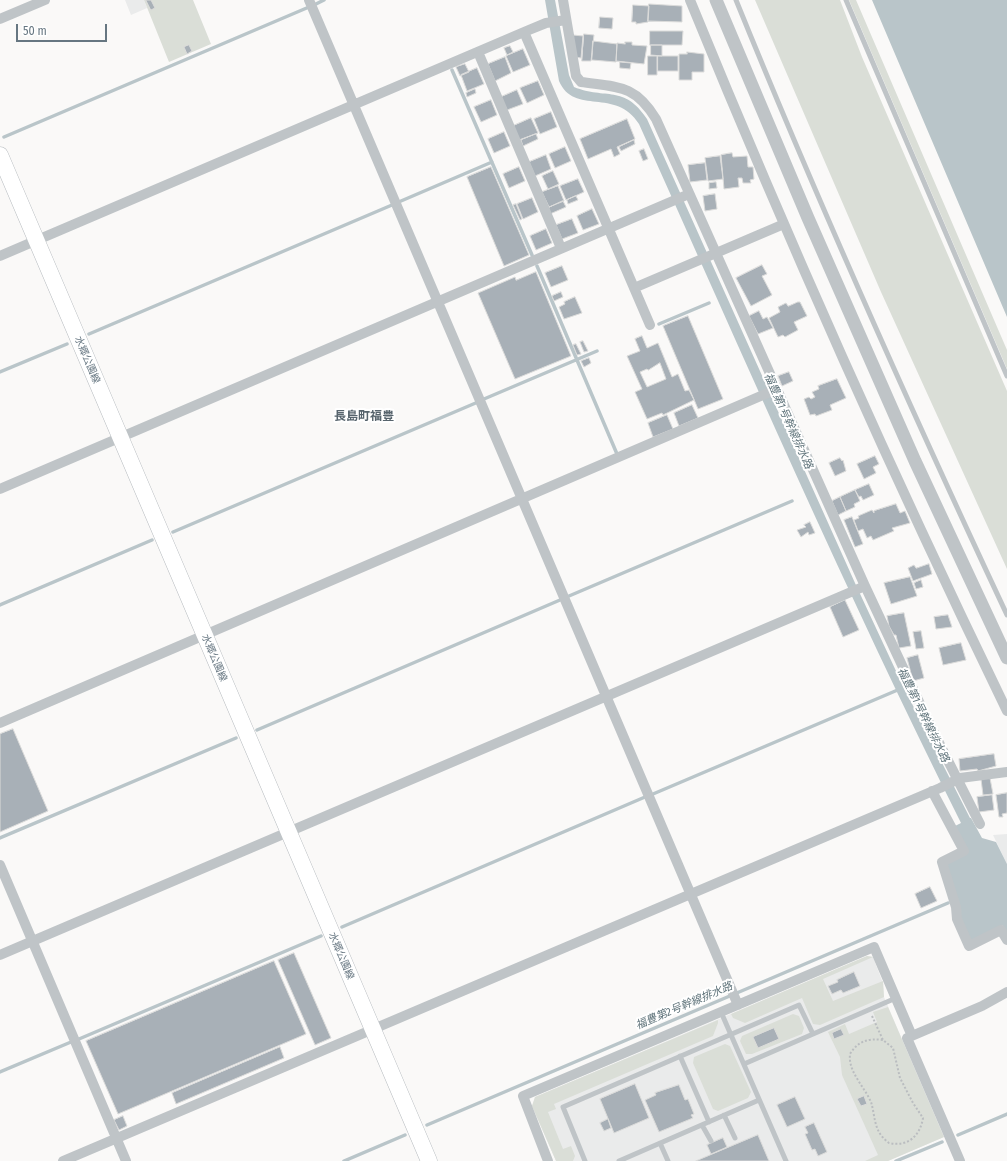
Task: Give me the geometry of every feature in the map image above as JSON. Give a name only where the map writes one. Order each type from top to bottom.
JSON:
[{"type":"main road","name":"水郷公園線","points":[[0,155],[429,1161]]},
{"type":"street","points":[[0,19],[45,0]]},
{"type":"street","points":[[309,0],[737,1003]]},
{"type":"street","points":[[563,0],[565,21],[576,76],[581,82],[618,87],[630,91],[644,101],[656,119],[687,194],[864,586],[956,780],[980,824]]},
{"type":"street","points":[[690,0],[784,224],[930,550],[1007,711]]},
{"type":"street","points":[[716,0],[808,218],[912,454],[968,578],[1007,658]]},
{"type":"street","points":[[0,256],[524,32],[546,23],[565,21]]},
{"type":"street","points":[[524,32],[650,326]]},
{"type":"street","points":[[478,52],[561,248]]},
{"type":"street","points":[[0,489],[687,194]]},
{"type":"street","points":[[634,288],[784,224]]},
{"type":"street","points":[[0,723],[775,390]]},
{"type":"street","points":[[0,955],[864,586]]},
{"type":"street","points":[[63,1161],[956,780],[1007,772]]},
{"type":"street","points":[[936,789],[964,851],[942,862],[956,907],[957,919],[969,946],[1001,930],[1007,940]]},
{"type":"street","points":[[0,865],[126,1161]]},
{"type":"street","points":[[548,1161],[523,1096],[721,1012],[737,1003],[874,947],[912,1036]]},
{"type":"street","points":[[960,1161],[907,1038],[982,1006],[1007,992]]},
{"type":"lane","points":[[736,0],[864,300],[946,485],[1007,615]]},
{"type":"lane","points":[[846,0],[870,62],[1007,376]]},
{"type":"lane","points":[[744,1064],[896,998]]},
{"type":"lane","points":[[586,1161],[563,1107],[799,1005],[813,1034]]},
{"type":"lane","points":[[721,1012],[786,1161]]},
{"type":"lane","points":[[680,1056],[710,1122]]},
{"type":"lane","points":[[619,1161],[760,1100]]},
{"type":"lane","points":[[724,1115],[735,1138]]},
{"type":"lane","points":[[702,1125],[711,1141]]},
{"type":"lane","points":[[660,1143],[668,1161]]},
{"type":"path","points":[[870,1009],[883,1040],[893,1048],[900,1078],[922,1118],[918,1134],[911,1140],[902,1144],[889,1143],[878,1132],[876,1115],[870,1100],[862,1084],[850,1066],[850,1054],[859,1043],[871,1038],[883,1040]]},
{"type":"shaded area","points":[[125,0],[144,0],[147,8],[131,15]]},
{"type":"shaded area","points":[[144,0],[193,0],[211,44],[169,62]]},
{"type":"shaded area","points":[[545,0],[555,0],[569,75],[574,87],[585,91],[622,97],[639,108],[647,119],[855,583],[903,686],[970,818],[982,838],[996,842],[1007,864],[1007,934],[1002,925],[971,941],[961,918],[946,864],[968,853],[955,826],[961,823],[918,737],[836,562],[639,124],[630,113],[619,107],[608,103],[575,97],[566,91],[559,81]]},
{"type":"shaded area","points":[[755,0],[840,0],[862,57],[1007,391],[1007,569],[881,292]]},
{"type":"shaded area","points":[[849,0],[856,0],[1007,350],[1007,369]]},
{"type":"shaded area","points":[[872,0],[1007,0],[1007,317]]},
{"type":"shaded area","points":[[1007,834],[1007,864],[993,835]]},
{"type":"shaded area","points":[[867,956],[873,957],[883,983],[884,997],[944,1137],[888,1161],[556,1161],[532,1106],[535,1097]]},
{"type":"shaded area","points":[[867,956],[873,957],[823,979],[833,1001],[883,981],[884,997],[820,1025],[813,1024],[802,998],[745,1023],[733,1018],[731,1014]]},
{"type":"shaded area","points":[[888,1007],[944,1137],[888,1161],[865,1161],[878,1155],[842,1075],[840,1057],[828,1032],[845,1024],[849,1034],[877,1022],[873,1012]]},
{"type":"shaded area","points":[[793,1014],[799,1016],[804,1028],[802,1034],[752,1054],[746,1054],[740,1041],[742,1036]]},
{"type":"shaded area","points":[[718,1020],[713,1036],[554,1104],[556,1109],[548,1112],[563,1149],[571,1146],[575,1156],[573,1161],[556,1161],[532,1106],[535,1097]]},
{"type":"shaded area","points":[[725,1044],[730,1046],[751,1092],[748,1098],[718,1111],[713,1109],[693,1063],[694,1057]]},
{"type":"building","points":[[146,0],[151,0],[155,8],[151,10]]},
{"type":"building","points":[[649,4],[682,6],[682,22],[648,21]]},
{"type":"building","points":[[633,5],[649,6],[648,22],[636,24],[636,22],[632,22]]},
{"type":"building","points":[[600,17],[613,18],[612,29],[599,28]]},
{"type":"building","points":[[650,31],[683,31],[682,45],[650,45]]},
{"type":"building","points":[[584,34],[594,35],[591,61],[582,61]]},
{"type":"building","points":[[573,35],[583,36],[581,58],[575,57]]},
{"type":"building","points":[[593,41],[617,44],[616,62],[592,60]]},
{"type":"building","points":[[625,42],[632,42],[632,45],[647,46],[644,64],[616,61],[617,43],[625,44]]},
{"type":"building","points":[[189,45],[192,51],[187,54],[184,47]]},
{"type":"building","points":[[651,45],[662,45],[662,56],[651,55]]},
{"type":"building","points":[[510,46],[513,52],[507,55],[504,48]]},
{"type":"building","points":[[523,49],[530,65],[513,72],[506,56]]},
{"type":"building","points":[[687,52],[704,54],[704,72],[692,72],[692,80],[679,80],[679,54],[687,54]]},
{"type":"building","points":[[648,56],[657,56],[657,75],[648,75]]},
{"type":"building","points":[[658,56],[678,56],[678,71],[658,71]]},
{"type":"building","points":[[505,57],[511,73],[495,81],[488,64]]},
{"type":"building","points":[[620,62],[631,63],[630,69],[620,68]]},
{"type":"building","points":[[465,64],[469,72],[460,76],[456,67]]},
{"type":"building","points":[[477,68],[484,84],[467,91],[461,75]]},
{"type":"building","points":[[538,81],[544,95],[527,103],[520,88]]},
{"type":"building","points":[[475,89],[476,93],[467,97],[466,93]]},
{"type":"building","points":[[517,90],[523,104],[507,110],[501,97]]},
{"type":"building","points":[[491,100],[497,115],[481,122],[474,107]]},
{"type":"building","points":[[551,112],[557,127],[540,134],[534,119]]},
{"type":"building","points":[[531,118],[538,133],[519,140],[513,126]]},
{"type":"building","points":[[627,119],[635,139],[617,147],[620,154],[614,157],[611,149],[588,159],[580,139]]},
{"type":"building","points":[[504,132],[510,146],[494,153],[488,139]]},
{"type":"building","points":[[536,134],[538,139],[523,146],[521,140]]},
{"type":"building","points":[[634,140],[635,144],[621,151],[619,147]]},
{"type":"building","points":[[565,147],[571,161],[555,168],[549,154]]},
{"type":"building","points":[[644,149],[648,159],[643,161],[639,151]]},
{"type":"building","points":[[732,153],[733,157],[747,156],[748,167],[753,167],[754,179],[750,180],[751,183],[743,183],[742,178],[738,178],[739,187],[724,189],[721,155]]},
{"type":"building","points":[[546,155],[551,169],[535,176],[529,162]]},
{"type":"building","points":[[720,156],[723,179],[708,181],[705,158]]},
{"type":"building","points":[[705,163],[707,180],[690,182],[688,165]]},
{"type":"building","points":[[491,167],[529,255],[504,266],[467,177]]},
{"type":"building","points":[[519,167],[525,181],[509,188],[503,174]]},
{"type":"building","points":[[553,171],[559,184],[548,189],[542,176]]},
{"type":"building","points":[[578,179],[584,192],[566,200],[560,186]]},
{"type":"building","points":[[716,182],[717,188],[709,189],[709,183]]},
{"type":"building","points":[[558,186],[564,201],[549,207],[542,192]]},
{"type":"building","points":[[715,194],[717,209],[705,211],[703,196]]},
{"type":"building","points":[[576,196],[578,200],[568,204],[567,200]]},
{"type":"building","points":[[532,198],[538,212],[523,219],[517,204]]},
{"type":"building","points":[[563,201],[566,207],[550,214],[548,208]]},
{"type":"building","points":[[516,204],[522,219],[520,220],[513,205]]},
{"type":"building","points":[[592,209],[599,224],[583,230],[577,216]]},
{"type":"building","points":[[572,219],[578,233],[562,239],[556,225]]},
{"type":"building","points":[[546,229],[552,243],[536,250],[530,236]]},
{"type":"building","points":[[762,265],[767,274],[762,276],[772,295],[751,306],[736,278]]},
{"type":"building","points":[[562,266],[568,280],[551,287],[545,273]]},
{"type":"building","points":[[536,272],[571,356],[515,379],[478,293],[515,277],[516,280]]},
{"type":"building","points":[[561,292],[563,297],[554,301],[552,296]]},
{"type":"building","points":[[575,297],[582,313],[564,319],[559,307],[565,304],[564,302]]},
{"type":"building","points":[[800,302],[807,316],[794,322],[798,330],[785,337],[783,335],[778,337],[769,318],[780,312],[778,307],[786,303],[788,306]]},
{"type":"building","points":[[759,311],[763,319],[767,317],[773,328],[758,334],[749,316]]},
{"type":"building","points":[[688,316],[723,399],[698,409],[663,326]]},
{"type":"building","points":[[642,336],[647,348],[658,343],[672,377],[678,374],[685,391],[689,390],[694,400],[663,415],[662,413],[647,419],[635,392],[642,389],[627,356],[640,351],[635,339]],"holes":[[[660,363],[666,379],[647,387],[640,372],[647,369],[648,370]]]},
{"type":"building","points":[[583,341],[588,351],[584,352],[580,342]]},
{"type":"building","points":[[576,344],[581,354],[577,355],[573,345]]},
{"type":"building","points":[[589,358],[591,363],[584,367],[581,361]]},
{"type":"building","points":[[789,372],[793,381],[782,386],[778,376]]},
{"type":"building","points":[[837,379],[846,398],[830,405],[832,410],[816,416],[815,414],[810,415],[804,399],[809,397],[811,399],[815,397],[812,392],[819,389],[818,386]]},
{"type":"building","points":[[692,405],[698,418],[679,426],[674,413]]},
{"type":"building","points":[[667,415],[673,429],[653,437],[648,423]]},
{"type":"building","points":[[875,456],[879,464],[873,467],[876,473],[864,479],[857,464]]},
{"type":"building","points":[[840,458],[842,461],[843,460],[846,471],[835,476],[829,463]]},
{"type":"building","points":[[869,484],[874,495],[863,500],[861,496],[859,497],[855,490]]},
{"type":"building","points":[[855,490],[860,501],[854,504],[855,507],[846,511],[840,497]]},
{"type":"building","points":[[840,497],[846,511],[838,515],[832,501]]},
{"type":"building","points":[[896,504],[900,513],[905,511],[910,523],[892,528],[894,531],[873,540],[871,536],[867,538],[863,529],[858,531],[854,520],[859,518],[858,516],[872,510],[874,513],[874,511]]},
{"type":"building","points":[[852,517],[863,544],[855,547],[844,520]]},
{"type":"building","points":[[810,522],[815,533],[809,535],[808,532],[801,537],[797,530],[806,527],[804,525]]},
{"type":"building","points":[[929,564],[932,574],[913,581],[908,568],[914,565],[916,568]]},
{"type":"building","points":[[910,577],[917,596],[891,604],[884,583]]},
{"type":"building","points":[[921,580],[923,587],[916,589],[914,583]]},
{"type":"building","points":[[845,600],[859,630],[843,637],[830,607]]},
{"type":"building","points":[[904,613],[911,646],[899,648],[896,635],[894,635],[889,626],[887,616]]},
{"type":"building","points":[[948,615],[952,627],[936,629],[934,617]]},
{"type":"building","points":[[921,631],[924,648],[916,649],[913,632]]},
{"type":"building","points":[[961,643],[966,660],[943,665],[939,648]]},
{"type":"building","points":[[918,655],[924,678],[913,681],[907,658]]},
{"type":"building","points":[[13,729],[48,811],[0,832],[0,734]]},
{"type":"building","points":[[994,754],[996,766],[978,771],[977,769],[960,771],[959,759]]},
{"type":"building","points":[[990,778],[993,794],[983,795],[981,779]]},
{"type":"building","points":[[1007,793],[1007,813],[1002,814],[1003,817],[999,817],[996,795]]},
{"type":"building","points":[[992,795],[994,810],[979,812],[977,797]]},
{"type":"building","points":[[930,887],[937,901],[921,908],[915,894]]},
{"type":"building","points":[[294,953],[331,1038],[315,1045],[278,960]]},
{"type":"building","points":[[274,961],[306,1034],[118,1114],[86,1041]]},
{"type":"building","points":[[854,972],[860,986],[843,993],[841,990],[832,994],[828,986],[838,982],[837,980]]},
{"type":"building","points":[[774,1028],[779,1039],[758,1048],[753,1037]]},
{"type":"building","points":[[841,1029],[844,1035],[834,1039],[832,1033]]},
{"type":"building","points":[[280,1047],[284,1058],[176,1104],[172,1093]]},
{"type":"building","points":[[635,1084],[649,1118],[614,1133],[600,1099]]},
{"type":"building","points":[[679,1085],[685,1100],[688,1099],[694,1114],[691,1115],[693,1118],[659,1132],[645,1100],[656,1095],[655,1093]]},
{"type":"building","points":[[864,1096],[867,1104],[861,1106],[857,1099]]},
{"type":"building","points":[[795,1097],[805,1119],[787,1127],[777,1105]]},
{"type":"building","points":[[123,1116],[127,1126],[119,1130],[114,1120]]},
{"type":"building","points":[[608,1119],[611,1128],[604,1131],[600,1123]]},
{"type":"building","points":[[814,1123],[827,1152],[818,1156],[815,1149],[812,1150],[805,1134],[808,1133],[805,1127]]},
{"type":"building","points":[[758,1135],[769,1161],[696,1161]]},
{"type":"building","points":[[723,1138],[727,1147],[711,1154],[707,1145]]},
{"type":"waterway","points":[[316,4],[324,0]]},
{"type":"waterway","points":[[4,137],[309,7]]},
{"type":"waterway","points":[[452,70],[532,255]]},
{"type":"waterway","points":[[401,201],[492,162]]},
{"type":"waterway","points":[[89,334],[392,205]]},
{"type":"waterway","points":[[537,266],[617,454]]},
{"type":"waterway","points":[[659,324],[709,303]]},
{"type":"waterway","points":[[0,372],[67,344]]},
{"type":"waterway","points":[[484,399],[597,351]]},
{"type":"waterway","points":[[173,532],[478,402]]},
{"type":"waterway","points":[[569,596],[792,501]]},
{"type":"waterway","points":[[0,605],[152,540]]},
{"type":"waterway","points":[[257,730],[560,600]]},
{"type":"waterway","name":"福豊第1号幹線排水路","points":[[653,794],[900,689]]},
{"type":"waterway","points":[[0,838],[236,738]]},
{"type":"waterway","points":[[342,927],[645,797]]},
{"type":"waterway","name":"福豊第2号幹線排水路","points":[[427,1125],[948,903]]},
{"type":"waterway","points":[[79,1039],[321,936]]},
{"type":"waterway","points":[[0,1072],[71,1042]]},
{"type":"waterway","points":[[958,1135],[1007,1114]]},
{"type":"waterway","name":"福豊第2号幹線排水路","points":[[344,1161],[405,1135]]},
{"type":"waterway","points":[[896,1161],[942,1142]]},
{"type":"district","name":"長島町福豊","points":[[364,417]]}]
